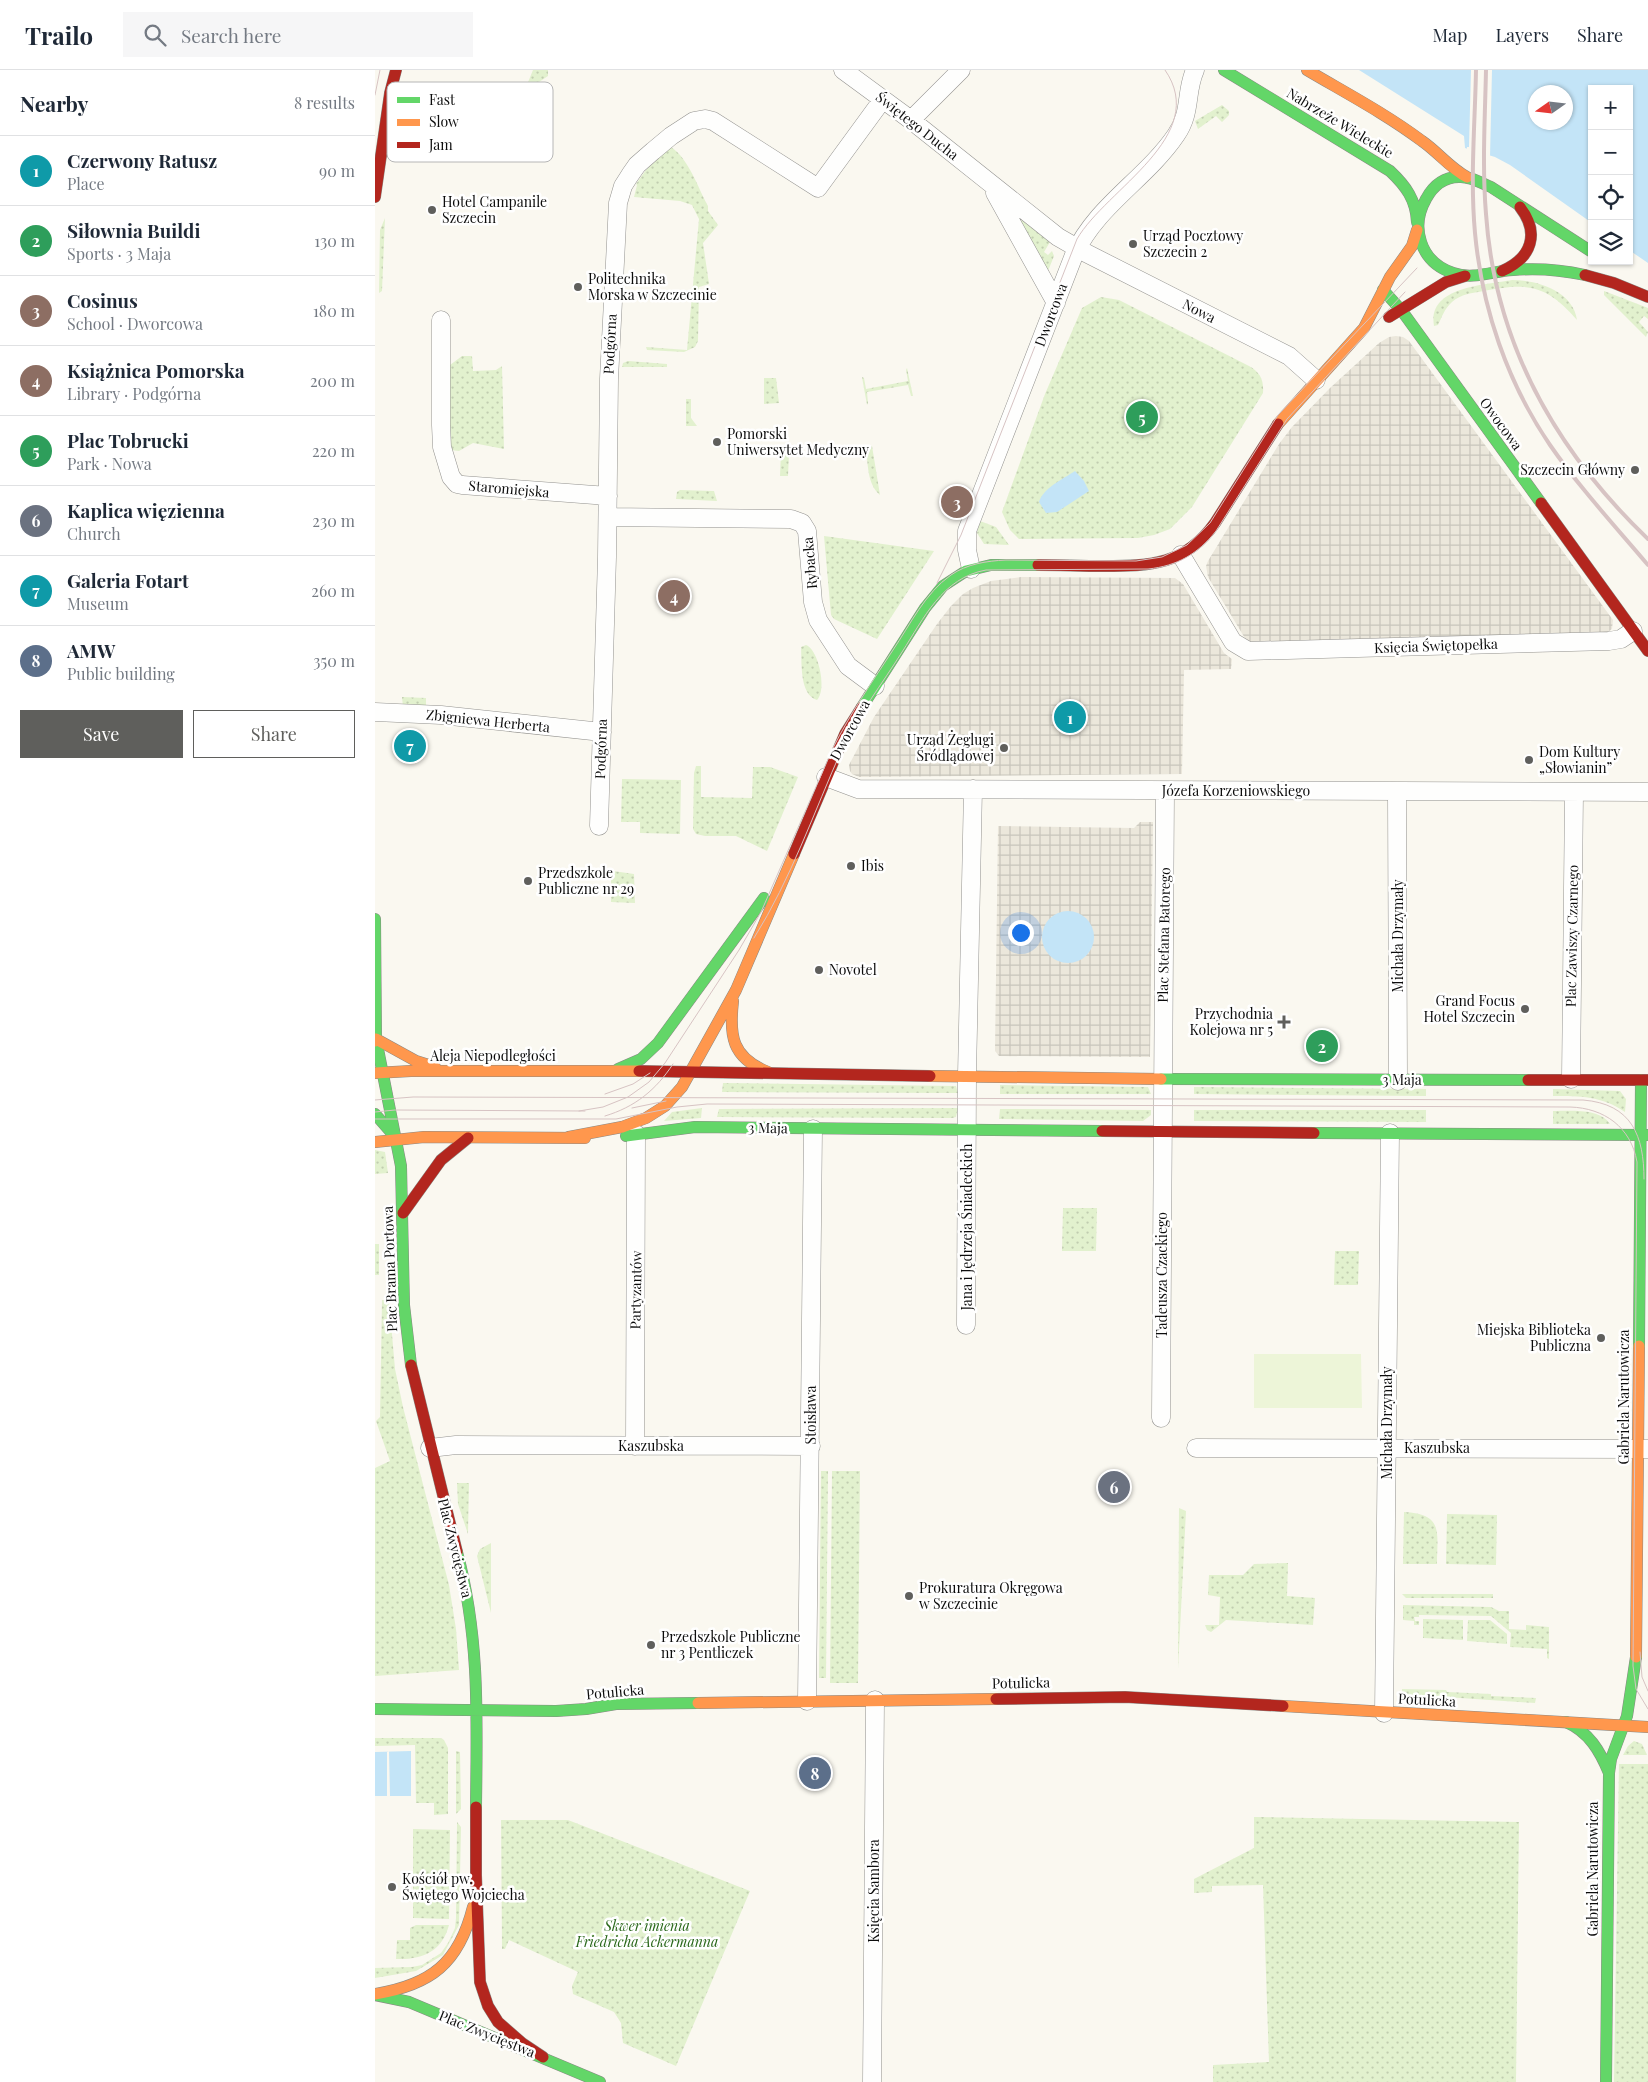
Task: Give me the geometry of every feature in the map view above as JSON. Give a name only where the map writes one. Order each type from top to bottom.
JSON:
[{"type":"street","points":[[390,82],[396,70]]},
{"type":"street","name":"Świętego Ducha","points":[[843,70],[911,120],[1054,234],[1077,248]]},
{"type":"street","points":[[911,120],[961,70]]},
{"type":"street","name":"Dworcowa","points":[[1185,70],[1191,89]]},
{"type":"street","name":"Dworcowa","points":[[569,1138],[622,1127],[651,1116],[669,1102],[691,1073],[736,990],[787,866],[845,734],[930,602],[950,580],[971,569],[967,550],[967,531],[1077,248],[1087,231],[1101,214],[1165,149],[1176,135],[1187,114],[1195,70]]},
{"type":"street","name":"Nabrzeże Wieleckie","points":[[1224,70],[1390,171],[1405,185],[1411,194],[1416,208],[1417,226]]},
{"type":"street","name":"Nabrzeże Wieleckie","points":[[1307,70],[1414,135],[1436,151],[1452,168],[1467,176]]},
{"type":"street","points":[[375,197],[382,97]]},
{"type":"street","name":"Podgórna","points":[[599,826],[608,517],[609,379],[617,215],[623,186],[637,165],[671,136],[694,121],[705,119],[713,121],[818,188],[883,99]]},
{"type":"street","points":[[971,569],[1004,565],[1142,565],[1164,562],[1181,555],[1197,544],[1212,528],[1273,431],[1289,410],[1364,328],[1390,277],[1408,254],[1414,242],[1425,199],[1437,184],[1449,177],[1467,176],[1476,180],[1588,249]]},
{"type":"street","name":"Świętego Ducha","points":[[990,184],[1014,224],[1056,303]]},
{"type":"street","points":[[1498,271],[1517,264],[1525,256],[1530,245],[1531,225],[1521,207]]},
{"type":"street","points":[[1417,226],[1422,247],[1429,256],[1450,272],[1465,276]]},
{"type":"street","name":"Nowa","points":[[1077,248],[1289,356],[1316,380]]},
{"type":"street","points":[[1364,328],[1403,311],[1445,282],[1465,276],[1498,271],[1546,269],[1588,275],[1617,284],[1648,297]]},
{"type":"street","points":[[1621,273],[1648,293]]},
{"type":"street","points":[[1383,290],[1403,311]]},
{"type":"street","name":"Owocowa","points":[[1403,311],[1648,651]]},
{"type":"street","name":"Staromiejska","points":[[441,320],[443,447],[453,481],[462,485],[608,496]]},
{"type":"street","name":"Rybacka","points":[[608,517],[791,519],[802,523],[807,531],[813,602],[818,620],[847,666],[875,686]]},
{"type":"street","name":"Księcia Świętopełka","points":[[1181,555],[1229,636],[1237,646],[1255,651],[1609,641],[1621,639],[1633,631]]},
{"type":"street","name":"Zbigniewa Herberta","points":[[375,712],[441,715],[602,732]]},
{"type":"street","name":"Józefa Korzeniowskiego","points":[[826,777],[856,789],[1648,792]]},
{"type":"street","points":[[968,1130],[967,1075],[973,789]]},
{"type":"street","name":"Plac Stefana Batorego","points":[[1162,1079],[1165,790]]},
{"type":"street","name":"Michała Drzymały","points":[[1397,792],[1398,1081]]},
{"type":"street","name":"Plac Zawiszy Czarnego","points":[[1571,1079],[1574,793]]},
{"type":"street","name":"Dworcowa","points":[[605,1071],[632,1065],[656,1046],[787,866]]},
{"type":"street","points":[[375,919],[378,1073],[389,1087],[397,1140]]},
{"type":"street","points":[[736,990],[731,1019],[734,1044],[741,1056],[749,1064],[761,1070],[775,1073]]},
{"type":"street","points":[[376,1040],[417,1061],[456,1071]]},
{"type":"street","points":[[389,1087],[456,1071]]},
{"type":"street","name":"3 Maja","points":[[569,1138],[616,1138],[695,1127],[1644,1135],[1645,1080],[1398,1081],[1162,1079],[605,1071]]},
{"type":"street","name":"Aleja Niepodległości","points":[[378,1073],[605,1071]]},
{"type":"street","points":[[1162,1079],[1163,1132]]},
{"type":"street","points":[[375,1114],[397,1140]]},
{"type":"street","name":"Stoisława","points":[[807,1701],[813,1129]]},
{"type":"street","name":"Jana i Jędrzeja Śniadeckich","points":[[966,1325],[968,1130]]},
{"type":"street","name":"Tadeusza Czackiego","points":[[1161,1418],[1163,1132]]},
{"type":"street","name":"Michała Drzymały","points":[[1384,1713],[1390,1133]]},
{"type":"street","name":"Partyzantów","points":[[635,1446],[636,1134]]},
{"type":"street","name":"Gabriela Narutowicza","points":[[1606,2082],[1609,1773],[1613,1752],[1625,1725],[1636,1659],[1636,1611],[1643,1449],[1644,1135]]},
{"type":"street","points":[[375,1142],[424,1137],[569,1138]]},
{"type":"street","points":[[403,1213],[441,1160],[468,1138]]},
{"type":"street","name":"Plac Brama Portowa","points":[[397,1140],[401,1166],[404,1298],[411,1368],[430,1448]]},
{"type":"street","name":"Kaszubska","points":[[430,1448],[448,1445],[811,1446]]},
{"type":"street","name":"Plac Zwycięstwa","points":[[430,1448],[467,1595],[476,1663],[476,1875],[479,1976],[485,2001],[494,2017],[506,2030],[543,2057]]},
{"type":"street","name":"Kaszubska","points":[[1196,1448],[1643,1449]]},
{"type":"street","points":[[1636,1611],[1648,1662]]},
{"type":"street","name":"Gabriela Narutowicza","points":[[1636,1659],[1643,1698]]},
{"type":"street","name":"Potulicka","points":[[477,1710],[581,1710],[616,1704],[1125,1697],[1648,1727]]},
{"type":"street","name":"Księcia Sambora","points":[[873,2082],[875,1700]]},
{"type":"street","points":[[375,1708],[477,1710]]},
{"type":"street","name":"Potulicka","points":[[1566,1722],[1575,1725],[1587,1734],[1599,1751],[1609,1773]]},
{"type":"street","name":"Plac Zwycięstwa","points":[[375,1994],[400,1989],[421,1981],[442,1968],[453,1957],[463,1941],[469,1926],[476,1875]]},
{"type":"street","name":"Plac Zwycięstwa","points":[[375,1994],[409,2002],[543,2057]]},
{"type":"street","points":[[543,2057],[600,2082]]},
{"type":"green space","points":[[533,70],[548,70],[548,76],[539,82],[528,82]]},
{"type":"green space","points":[[1222,105],[1229,111],[1229,115],[1222,122],[1216,116],[1198,129],[1195,121]]},
{"type":"green space","points":[[671,147],[683,159],[693,174],[708,206],[708,211],[718,225],[703,243],[709,284],[699,287],[698,341],[695,347],[684,352],[647,350],[646,347],[687,350],[699,219],[692,205],[680,201],[634,197],[636,184],[646,170]]},
{"type":"green space","points":[[385,218],[382,291],[379,293],[380,230]]},
{"type":"green space","points":[[1022,220],[1050,242],[1044,252],[1048,255],[1052,251],[1054,256],[1048,271],[1020,221]]},
{"type":"green space","points":[[1512,280],[1532,282],[1552,289],[1569,302],[1577,320],[1556,299],[1546,293],[1525,287],[1513,287],[1471,293],[1459,297],[1443,313],[1438,325],[1434,326],[1434,313],[1440,303],[1449,295],[1474,286]]},
{"type":"green space","points":[[1604,291],[1648,308],[1648,319],[1644,316],[1639,322],[1648,332],[1646,337],[1604,295]]},
{"type":"green space","points":[[1101,297],[1119,300],[1249,366],[1261,377],[1263,393],[1192,507],[1170,529],[1138,538],[1019,539],[1010,530],[1002,512],[1045,394],[1082,308]]},
{"type":"green space","points":[[462,356],[472,356],[473,371],[496,370],[502,366],[504,449],[473,443],[459,451],[450,450],[450,365]]},
{"type":"green space","points":[[628,361],[667,364],[667,367],[622,367],[623,363]]},
{"type":"green space","points":[[907,368],[913,396],[911,396],[908,385],[867,392],[867,405],[862,377],[864,378],[866,389],[908,381]]},
{"type":"green space","points":[[764,378],[776,378],[779,403],[764,404]]},
{"type":"green space","points":[[686,399],[691,399],[691,418],[697,426],[686,426]]},
{"type":"green space","points":[[872,446],[880,495],[870,479],[869,473],[866,447]]},
{"type":"green space","points":[[781,451],[789,454],[788,476],[780,476]]},
{"type":"green space","points":[[680,490],[714,491],[717,501],[676,499],[677,492]]},
{"type":"green space","points":[[980,521],[996,527],[1009,545],[984,544],[977,533]]},
{"type":"green space","points":[[824,536],[934,551],[877,639],[834,619],[831,615]]},
{"type":"green space","points":[[806,645],[815,654],[820,671],[821,688],[817,700],[811,697],[804,685],[801,647]]},
{"type":"green space","points":[[402,697],[426,698],[426,709],[403,707]]},
{"type":"green space","points":[[696,766],[701,766],[701,797],[752,798],[753,767],[770,767],[798,777],[767,851],[736,836],[705,836],[696,834],[693,829],[694,773]]},
{"type":"green space","points":[[622,779],[681,780],[680,834],[640,833],[640,822],[621,822]]},
{"type":"green space","points":[[613,871],[634,874],[635,903],[611,902],[611,876]]},
{"type":"green space","points":[[723,1083],[956,1086],[958,1093],[722,1092]]},
{"type":"green space","points":[[1000,1085],[1148,1087],[1151,1094],[1000,1094]]},
{"type":"green space","points":[[1194,1087],[1426,1089],[1426,1096],[1194,1094]]},
{"type":"green space","points":[[1553,1089],[1620,1091],[1626,1099],[1625,1112],[1608,1103],[1591,1098],[1553,1096]]},
{"type":"green space","points":[[702,1108],[701,1118],[664,1121],[672,1112]]},
{"type":"green space","points":[[958,1108],[956,1117],[952,1118],[717,1117],[719,1109]]},
{"type":"green space","points":[[1000,1109],[1151,1110],[1151,1115],[1143,1121],[999,1119]]},
{"type":"green space","points":[[1194,1110],[1426,1110],[1426,1122],[1194,1121]]},
{"type":"green space","points":[[1553,1111],[1592,1113],[1599,1115],[1610,1124],[1553,1124]]},
{"type":"green space","points":[[375,1150],[385,1152],[388,1173],[375,1174]]},
{"type":"green space","points":[[1063,1208],[1097,1208],[1096,1251],[1062,1251]]},
{"type":"green space","points":[[375,1244],[379,1244],[379,1275],[375,1275]]},
{"type":"green space","points":[[1335,1251],[1359,1251],[1358,1285],[1334,1285]]},
{"type":"green space","points":[[382,1300],[389,1300],[395,1369],[403,1407],[449,1585],[456,1629],[459,1670],[375,1676],[375,1468],[390,1461],[376,1421],[380,1417]]},
{"type":"green space","points":[[1254,1354],[1361,1354],[1362,1408],[1254,1408]]},
{"type":"green space","points":[[821,1471],[828,1471],[826,1678],[819,1678]]},
{"type":"green space","points":[[832,1471],[860,1471],[858,1683],[830,1683]]},
{"type":"green space","points":[[457,1483],[469,1483],[468,1534],[458,1504]]},
{"type":"green space","points":[[1179,1508],[1186,1511],[1178,1669]]},
{"type":"green space","points":[[1404,1512],[1417,1513],[1426,1516],[1432,1521],[1437,1534],[1437,1564],[1403,1564]]},
{"type":"green space","points":[[1447,1514],[1497,1515],[1496,1565],[1446,1564]]},
{"type":"green space","points":[[491,1543],[491,1613],[477,1556],[480,1549]]},
{"type":"green space","points":[[1288,1563],[1287,1596],[1315,1598],[1313,1625],[1226,1620],[1211,1632],[1207,1630],[1205,1625],[1219,1625],[1220,1597],[1208,1595],[1209,1575],[1243,1575],[1254,1564]]},
{"type":"green space","points":[[1402,1594],[1493,1594],[1493,1598],[1406,1598]]},
{"type":"green space","points":[[1403,1605],[1491,1607],[1499,1611],[1509,1611],[1509,1629],[1526,1630],[1526,1625],[1549,1627],[1549,1659],[1547,1658],[1547,1649],[1510,1647],[1511,1633],[1491,1616],[1419,1615],[1419,1617],[1414,1617],[1415,1621],[1419,1621],[1419,1625],[1414,1625],[1414,1621],[1403,1620]]},
{"type":"green space","points":[[1423,1619],[1463,1620],[1463,1640],[1423,1638]]},
{"type":"green space","points":[[1468,1620],[1490,1620],[1507,1634],[1507,1644],[1467,1641]]},
{"type":"green space","points":[[1402,1689],[1446,1690],[1447,1692],[1491,1694],[1491,1696],[1536,1698],[1535,1703],[1402,1694]]},
{"type":"green space","points":[[375,1738],[441,1738],[444,1740],[448,1748],[448,1814],[434,1815],[434,1803],[416,1803],[415,1745],[375,1746]]},
{"type":"green space","points":[[1634,1741],[1642,1744],[1647,1755],[1623,1755],[1628,1746]]},
{"type":"green space","points":[[456,1751],[460,1752],[461,1809],[456,1814]]},
{"type":"green space","points":[[1619,1764],[1648,1764],[1648,2082],[1614,2082]]},
{"type":"green space","points":[[1254,1817],[1519,1822],[1516,2082],[1213,2082],[1213,2065],[1269,2062],[1263,1885],[1212,1886],[1212,1892],[1194,1893],[1194,1879],[1254,1848]]},
{"type":"green space","name":"Skwer imienia Friedricha Ackermanna","points":[[501,1820],[568,1820],[750,1891],[676,2066],[623,2043],[621,2023],[614,2012],[573,1994],[572,1986],[578,1972],[509,1940],[505,1949],[502,1949]]},
{"type":"green space","points":[[457,1822],[461,1827],[459,1925],[443,1955],[416,1971],[375,1978],[375,1968],[422,1965],[441,1953],[448,1943],[455,1928],[456,1918]]},
{"type":"green space","points":[[413,1829],[450,1830],[449,1919],[413,1918]]},
{"type":"green space","points":[[416,1925],[449,1925],[441,1942],[430,1952],[414,1958],[396,1959],[397,1940],[410,1940],[410,1928]]},
{"type":"shaded area","points":[[1389,337],[1403,337],[1409,341],[1613,620],[1612,629],[1608,632],[1554,636],[1254,643],[1246,640],[1208,577],[1206,566],[1208,561],[1279,444],[1292,427],[1330,388],[1379,343]]},
{"type":"shaded area","points":[[1021,577],[1175,578],[1183,584],[1224,653],[1232,659],[1231,669],[1184,670],[1182,774],[859,777],[852,774],[849,765],[874,717],[951,606],[963,594],[973,588],[991,581]]},
{"type":"shaded area","points":[[1140,822],[1153,822],[1150,1057],[999,1056],[995,1051],[998,826],[1134,828]]},
{"type":"water","points":[[1359,70],[1648,70],[1648,263],[1633,253],[1633,85],[1588,85],[1588,220],[1510,165],[1495,157],[1465,148],[1464,136]]},
{"type":"water","points":[[1075,471],[1084,481],[1089,491],[1057,512],[1046,513],[1039,502],[1041,497],[1054,484]]},
{"type":"water","points":[[1068,911],[1078,913],[1086,919],[1092,927],[1094,937],[1092,947],[1086,955],[1078,961],[1068,963],[1058,961],[1050,955],[1044,947],[1042,937],[1044,927],[1050,919],[1058,913]]},
{"type":"water","points":[[411,1751],[411,1796],[375,1796],[375,1752]]},
{"type":"pier","points":[[1471,70],[1492,70],[1491,160],[1467,151],[1467,147],[1469,147]]},
{"type":"pier","points":[[389,1751],[390,1796],[387,1796],[387,1752]]},
{"type":"tram line","points":[[375,95],[380,70]]},
{"type":"tram line","points":[[937,583],[961,535],[1077,239],[1091,220],[1149,160],[1165,139],[1175,117],[1176,94],[1165,70]]},
{"type":"tram line","points":[[579,1111],[603,1107],[628,1097],[649,1082],[665,1063],[739,950],[761,912],[833,748],[847,723],[933,591],[951,575],[964,568],[984,562],[1006,560],[1136,561],[1162,557],[1187,545],[1210,523],[1278,415],[1417,268]]},
{"type":"tram line","points":[[754,938],[791,869],[848,736],[927,613],[946,590],[957,581],[971,574],[986,570],[1148,569],[1168,565],[1186,558],[1202,546],[1216,531],[1287,419],[1405,292]]},
{"type":"tram line","points":[[605,1116],[626,1108],[652,1090],[673,1064]]},
{"type":"tram line","points":[[605,1094],[633,1084],[650,1073]]},
{"type":"tram line","points":[[375,1100],[413,1097],[1583,1100],[1613,1108],[1624,1115],[1632,1125],[1638,1136],[1641,1149],[1644,1179]]},
{"type":"tram line","points":[[632,1108],[666,1101]]},
{"type":"tram line","points":[[375,1119],[616,1119],[677,1107],[707,1104],[1570,1107],[1594,1111],[1605,1116],[1622,1129],[1629,1139],[1637,1162],[1633,1666],[1636,1689],[1648,1709]]},
{"type":"tram line","points":[[375,1112],[395,1110],[585,1111]]},
{"type":"tram line","points":[[1640,1652],[1642,1677],[1648,1691]]},
{"type":"railway","points":[[1476,70],[1473,172],[1475,233],[1484,289],[1499,344],[1521,396],[1550,445],[1585,491],[1648,565]]},
{"type":"railway","points":[[1486,70],[1484,160],[1486,214],[1492,262],[1502,307],[1517,351],[1536,392],[1559,432],[1585,469],[1615,505],[1648,539]]},
{"type":"traffic: fast","points":[[1224,70],[1390,171],[1409,194],[1415,207],[1417,222]]},
{"type":"traffic: fast","points":[[1585,275],[1532,269],[1468,276],[1453,273],[1442,268],[1426,252],[1419,232],[1421,210],[1435,186],[1453,177],[1463,177],[1491,187],[1588,249]]},
{"type":"traffic: fast","points":[[1383,290],[1402,311],[1541,503]]},
{"type":"traffic: fast","points":[[862,707],[925,608],[943,586],[966,571],[991,565],[1038,565]]},
{"type":"traffic: fast","points":[[618,1069],[641,1059],[658,1043],[764,898]]},
{"type":"traffic: fast","points":[[375,919],[376,1039],[401,1166],[404,1305],[411,1365]]},
{"type":"traffic: fast","points":[[1161,1079],[1528,1080]]},
{"type":"traffic: fast","points":[[1639,1346],[1641,1080]]},
{"type":"traffic: fast","points":[[375,1114],[397,1139]]},
{"type":"traffic: fast","points":[[626,1136],[695,1127],[1102,1131]]},
{"type":"traffic: fast","points":[[1314,1133],[1648,1135]]},
{"type":"traffic: fast","points":[[457,1552],[470,1615],[473,1647],[476,1710],[476,1807]]},
{"type":"traffic: fast","points":[[1606,2082],[1609,1773],[1611,1759],[1627,1716],[1636,1657]]},
{"type":"traffic: fast","points":[[375,1709],[556,1711],[616,1704],[698,1703]]},
{"type":"traffic: fast","points":[[1566,1722],[1581,1731],[1593,1743],[1609,1773]]},
{"type":"traffic: fast","points":[[375,1995],[409,2002],[600,2082]]},
{"type":"traffic: slow","points":[[1307,70],[1408,131],[1467,177]]},
{"type":"traffic: slow","points":[[1278,424],[1364,328],[1390,277],[1412,246],[1417,230]]},
{"type":"traffic: slow","points":[[569,1137],[622,1127],[646,1118],[665,1106],[682,1087],[736,990],[794,854]]},
{"type":"traffic: slow","points":[[733,1001],[733,1035],[740,1053],[747,1060],[768,1072]]},
{"type":"traffic: slow","points":[[375,1041],[376,1039],[416,1061],[435,1067]]},
{"type":"traffic: slow","points":[[375,1073],[411,1071],[639,1071]]},
{"type":"traffic: slow","points":[[930,1076],[1161,1079]]},
{"type":"traffic: slow","points":[[375,1142],[424,1137],[585,1138]]},
{"type":"traffic: slow","points":[[1636,1657],[1639,1346]]},
{"type":"traffic: slow","points":[[698,1703],[996,1699]]},
{"type":"traffic: slow","points":[[1283,1706],[1648,1727]]},
{"type":"traffic: slow","points":[[375,1994],[412,1984],[440,1968],[451,1957],[460,1943],[473,1907]]},
{"type":"traffic: jam","points":[[393,82],[396,70]]},
{"type":"traffic: jam","points":[[375,197],[387,114]]},
{"type":"traffic: jam","points":[[1502,271],[1520,259],[1530,244],[1530,226],[1520,207]]},
{"type":"traffic: jam","points":[[1585,275],[1614,283],[1648,297]]},
{"type":"traffic: jam","points":[[1389,317],[1446,282],[1465,276]]},
{"type":"traffic: jam","points":[[1038,565],[1137,565],[1166,560],[1179,555],[1204,537],[1215,523],[1278,424]]},
{"type":"traffic: jam","points":[[1541,503],[1648,651]]},
{"type":"traffic: jam","points":[[794,854],[845,734],[862,707]]},
{"type":"traffic: jam","points":[[639,1071],[930,1076]]},
{"type":"traffic: jam","points":[[1528,1080],[1648,1080]]},
{"type":"traffic: jam","points":[[1102,1131],[1314,1133]]},
{"type":"traffic: jam","points":[[403,1213],[441,1160],[468,1138]]},
{"type":"traffic: jam","points":[[411,1365],[457,1552]]},
{"type":"traffic: jam","points":[[996,1699],[1125,1697],[1283,1706]]},
{"type":"traffic: jam","points":[[476,1807],[476,1875],[480,1982],[488,2006],[498,2022],[522,2043],[543,2057]]},
{"type":"place","name":"Hotel Campanile Szczecin","points":[[432,210]]},
{"type":"place","name":"Urząd Pocztowy Szczecin 2","points":[[1133,244]]},
{"type":"place","name":"Politechnika Morska w Szczecinie","points":[[578,287]]},
{"type":"place","name":"Plac Tobrucki","points":[[1142,417]]},
{"type":"place","name":"Pomorski Uniwersytet Medyczny","points":[[717,442]]},
{"type":"place","name":"Szczecin Główny","points":[[1635,470]]},
{"type":"place","name":"Cosinus","points":[[957,502]]},
{"type":"place","name":"Książnica Pomorska","points":[[674,596]]},
{"type":"place","name":"Czerwony Ratusz","points":[[1070,717]]},
{"type":"place","name":"Galeria Fotart","points":[[410,746]]},
{"type":"place","name":"Urząd Żeglugi Śródlądowej","points":[[1004,748]]},
{"type":"place","name":"Dom Kultury „Słowianin”","points":[[1529,760]]},
{"type":"place","name":"Ibis","points":[[851,866]]},
{"type":"place","name":"Przedszkole Publiczne nr 29","points":[[528,881]]},
{"type":"place","name":"Novotel","points":[[819,970]]},
{"type":"place","name":"Grand Focus Hotel Szczecin","points":[[1525,1009]]},
{"type":"place","name":"Przychodnia Kolejowa nr 5","points":[[1284,1022]]},
{"type":"place","name":"Siłownia Buildi","points":[[1322,1046]]},
{"type":"place","name":"Miejska Biblioteka Publiczna","points":[[1601,1338]]},
{"type":"place","name":"Kaplica więzienna","points":[[1114,1487]]},
{"type":"place","name":"Prokuratura Okręgowa w Szczecinie","points":[[909,1596]]},
{"type":"place","name":"Przedszkole Publiczne nr 3 Pentliczek","points":[[651,1645]]},
{"type":"place","name":"AMW","points":[[815,1773]]},
{"type":"place","name":"Kościół pw. Świętego Wojciecha","points":[[392,1887]]}]
